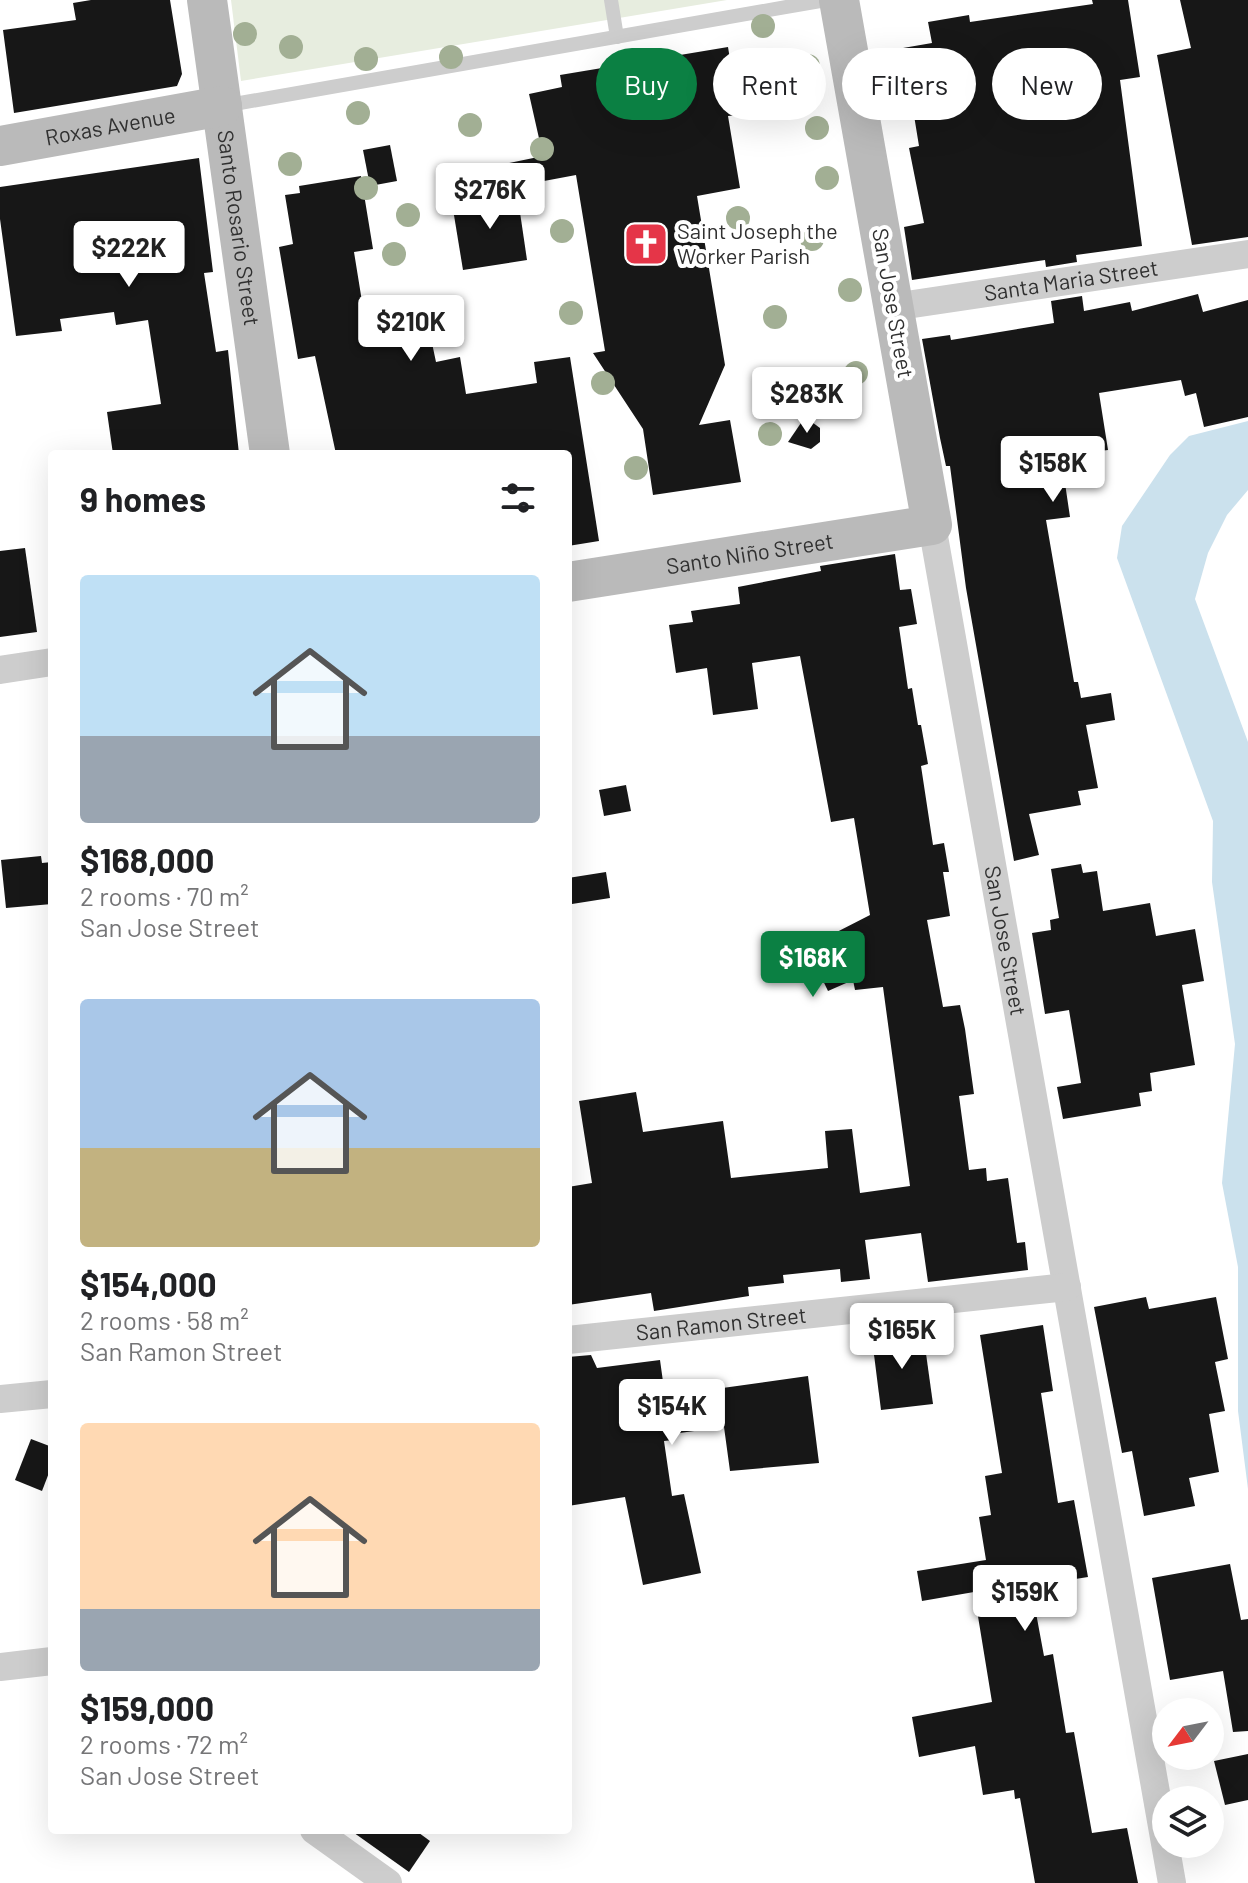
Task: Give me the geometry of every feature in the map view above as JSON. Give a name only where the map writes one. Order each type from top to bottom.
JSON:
[{"type":"main road","name":"Santo Rosario Street","points":[[207,0],[269,450]]},
{"type":"main road","name":"San Jose Street","points":[[839,0],[932,525]]},
{"type":"main road","name":"Roxas Avenue","points":[[0,146],[222,106]]},
{"type":"main road","name":"Santo Niño Street","points":[[572,581],[932,525]]},
{"type":"street","name":"Santa Maria Street","points":[[893,307],[1248,254]]},
{"type":"street","name":"San Jose Street","points":[[932,525],[1172,1883]]},
{"type":"street","points":[[0,670],[48,663]]},
{"type":"street","name":"San Ramon Street","points":[[572,1340],[1067,1287]]},
{"type":"street","points":[[0,1399],[48,1394]]},
{"type":"street","points":[[0,1667],[48,1661]]},
{"type":"street","points":[[320,1834],[388,1883]]},
{"type":"lane","points":[[611,0],[617,37]]},
{"type":"lane","points":[[222,106],[826,0]]},
{"type":"shaded area","points":[[231,0],[727,0],[241,81]]},
{"type":"water","points":[[1248,421],[1248,490],[1227,515],[1208,553],[1195,599],[1248,742],[1248,1489],[1238,1411],[1238,1267],[1222,1183],[1235,1044],[1212,882],[1213,821],[1117,558],[1122,526],[1170,455],[1189,436]]},
{"type":"building","points":[[91,0],[170,0],[182,74],[177,86],[14,113],[3,30],[76,20],[73,3]]},
{"type":"building","points":[[1092,0],[1128,0],[1140,77],[1120,80],[1142,246],[1076,255],[1077,262],[1046,267],[1045,260],[912,280],[904,227],[924,223],[909,148],[919,146],[915,120],[976,120],[976,48],[903,48],[932,43],[928,22],[969,15],[970,22],[1093,4]]},
{"type":"building","points":[[1180,0],[1248,0],[1248,237],[1192,245],[1157,55],[1191,48]]},
{"type":"building","name":"Saint Joseph the Worker Parish","points":[[713,50],[713,120],[729,120],[740,188],[697,196],[725,365],[699,425],[730,420],[741,482],[653,495],[643,429],[593,353],[605,351],[576,175],[490,191],[485,168],[543,156],[529,94],[562,87],[560,75],[596,69],[596,120],[697,120],[697,52]]},
{"type":"building","points":[[390,145],[397,181],[370,186],[363,150]]},
{"type":"building","points":[[199,158],[213,272],[204,273],[216,352],[228,350],[239,450],[112,450],[107,412],[161,404],[148,320],[116,325],[114,312],[60,319],[62,331],[16,336],[0,219],[0,187]]},
{"type":"building","points":[[361,176],[373,249],[354,252],[365,320],[425,310],[436,362],[460,357],[466,394],[537,383],[534,362],[570,357],[599,541],[572,545],[572,450],[335,450],[315,356],[298,359],[279,247],[293,244],[285,195],[300,193],[299,186]]},
{"type":"building","points":[[517,192],[527,260],[463,270],[452,203]]},
{"type":"building","points":[[1198,294],[1203,312],[1248,300],[1248,417],[1204,427],[1196,393],[1185,396],[1181,380],[1099,393],[1108,450],[1061,456],[1070,517],[1046,520],[1074,682],[1078,682],[1081,698],[1111,693],[1115,720],[1086,725],[1098,788],[1078,791],[1081,805],[1029,814],[1039,855],[1014,861],[966,588],[950,466],[946,466],[922,339],[950,335],[951,340],[1054,323],[1051,301],[1082,296],[1084,311],[1130,302],[1132,311]]},
{"type":"building","points":[[805,417],[820,428],[820,442],[811,449],[788,442]]},
{"type":"building","points":[[25,548],[37,632],[0,637],[0,551]]},
{"type":"building","points":[[895,554],[900,590],[911,589],[917,624],[899,627],[908,689],[912,688],[928,764],[921,766],[933,845],[944,843],[949,872],[943,872],[950,916],[927,920],[943,1007],[960,1005],[965,1029],[974,1094],[959,1096],[969,1170],[986,1168],[987,1181],[1008,1178],[1017,1243],[1025,1242],[1028,1270],[928,1282],[921,1233],[865,1240],[870,1279],[841,1282],[840,1269],[783,1275],[784,1283],[748,1287],[749,1296],[654,1311],[651,1293],[572,1304],[572,1186],[592,1183],[579,1101],[636,1092],[643,1132],[723,1121],[731,1178],[828,1168],[825,1131],[852,1129],[860,1193],[910,1186],[883,987],[855,990],[853,980],[828,991],[812,958],[834,948],[829,936],[870,915],[854,818],[831,822],[800,656],[752,663],[758,709],[713,715],[707,668],[676,673],[669,625],[693,622],[691,611],[740,604],[738,587],[821,571],[820,566]]},
{"type":"building","points":[[626,785],[631,811],[604,816],[599,790]]},
{"type":"building","points":[[41,856],[42,863],[48,862],[48,904],[6,908],[1,860]]},
{"type":"building","points":[[1081,864],[1083,873],[1097,871],[1103,911],[1150,903],[1156,936],[1195,929],[1204,981],[1182,985],[1195,1065],[1150,1073],[1152,1091],[1139,1093],[1141,1106],[1063,1119],[1057,1087],[1081,1083],[1069,1010],[1045,1014],[1032,933],[1051,930],[1050,920],[1059,918],[1051,869]]},
{"type":"building","points":[[606,872],[610,898],[572,904],[572,877]]},
{"type":"building","points":[[1146,1297],[1149,1309],[1216,1297],[1228,1359],[1215,1362],[1225,1411],[1209,1414],[1219,1472],[1189,1478],[1195,1506],[1144,1516],[1132,1451],[1122,1453],[1094,1307]]},
{"type":"building","points":[[1043,1325],[1053,1391],[1041,1393],[1058,1503],[1074,1500],[1088,1577],[1031,1586],[1044,1656],[1053,1654],[1066,1733],[1074,1732],[1092,1833],[1127,1828],[1138,1883],[1035,1883],[1020,1798],[1015,1799],[1014,1790],[983,1795],[975,1746],[919,1757],[912,1717],[992,1702],[974,1592],[922,1601],[917,1571],[986,1560],[979,1517],[991,1515],[985,1476],[1002,1473],[980,1335]]},
{"type":"building","points":[[923,1332],[933,1404],[881,1410],[872,1339]]},
{"type":"building","points":[[591,1355],[597,1368],[660,1360],[665,1396],[808,1376],[819,1463],[730,1471],[724,1427],[672,1434],[673,1440],[664,1441],[672,1496],[684,1494],[701,1573],[643,1585],[625,1497],[572,1505],[572,1357]]},
{"type":"building","points":[[31,1439],[48,1445],[48,1475],[42,1491],[15,1480]]},
{"type":"building","points":[[1230,1564],[1241,1620],[1248,1619],[1248,1731],[1233,1732],[1223,1671],[1170,1680],[1152,1578]]},
{"type":"building","points":[[1248,1754],[1248,1800],[1225,1805],[1224,1786],[1220,1786],[1216,1770],[1224,1770],[1224,1759]]},
{"type":"building","points":[[356,1834],[420,1834],[430,1841],[409,1872]]},
{"type":"place","name":"Saint Joseph the Worker Parish","points":[[646,244]]}]
